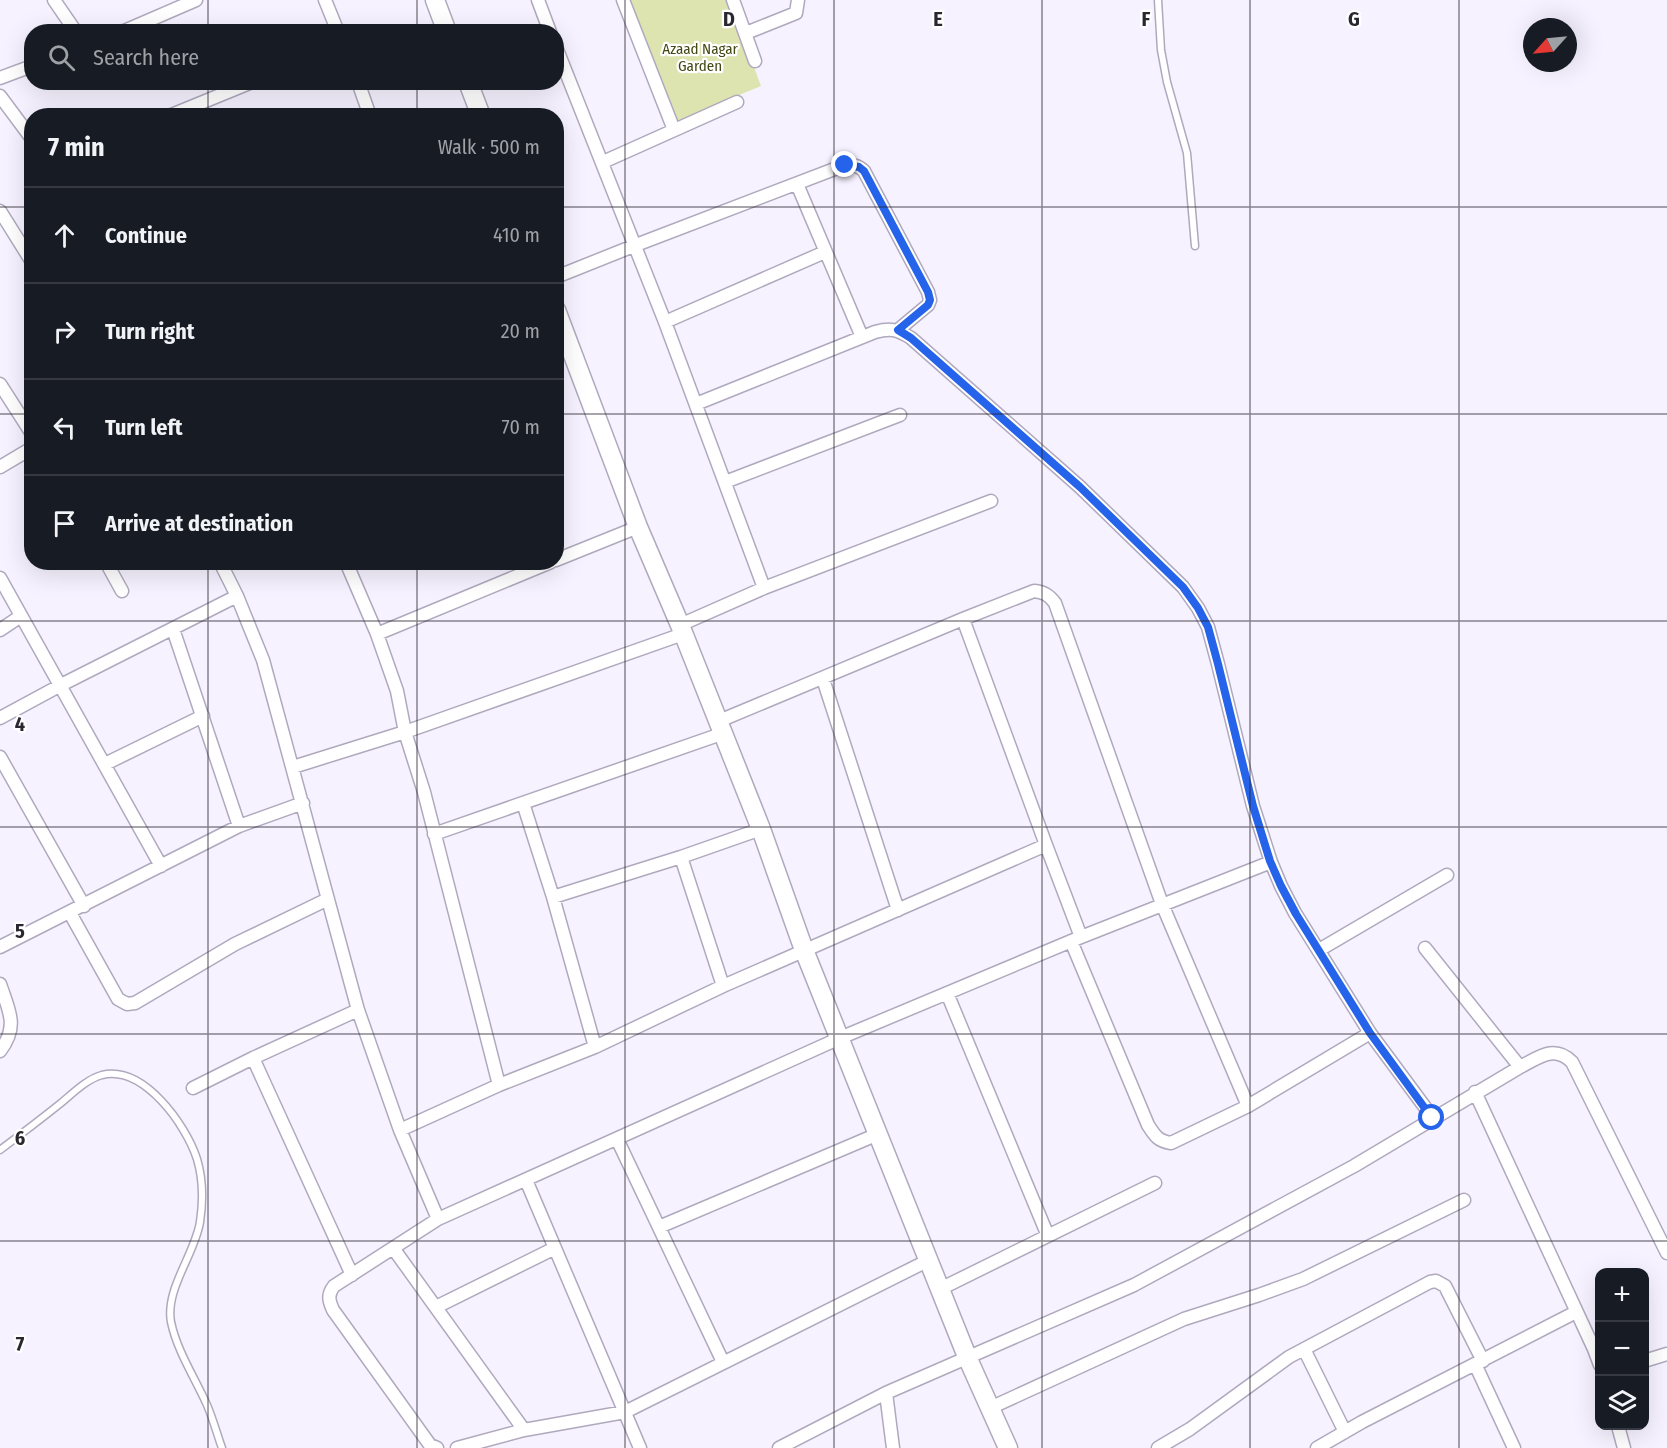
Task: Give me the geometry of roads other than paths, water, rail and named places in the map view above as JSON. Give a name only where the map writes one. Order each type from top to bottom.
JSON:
[{"type":"street","points":[[54,0],[70,24]]},
{"type":"street","points":[[140,24],[196,0]]},
{"type":"street","points":[[325,0],[335,24]]},
{"type":"street","points":[[435,0],[444,24]]},
{"type":"street","points":[[538,0],[547,24]]},
{"type":"street","points":[[623,0],[674,130]]},
{"type":"street","points":[[733,0],[755,61]]},
{"type":"street","points":[[746,33],[796,14],[798,0]]},
{"type":"street","points":[[564,67],[636,245],[764,588]]},
{"type":"street","points":[[0,78],[24,69]]},
{"type":"street","points":[[189,108],[232,90]]},
{"type":"street","points":[[361,90],[367,108]]},
{"type":"street","points":[[471,90],[478,108]]},
{"type":"street","points":[[0,96],[24,128]]},
{"type":"street","points":[[603,162],[737,102]]},
{"type":"street","points":[[564,274],[845,165],[859,167],[864,171],[928,292],[930,300],[924,310],[898,330]]},
{"type":"street","points":[[797,184],[862,337]]},
{"type":"street","points":[[0,211],[24,249]]},
{"type":"street","points":[[665,322],[825,252]]},
{"type":"street","points":[[696,404],[862,337],[888,328],[898,330],[911,338],[1080,487],[1183,587],[1198,608],[1208,627],[1253,806],[1270,861],[1296,914],[1370,1033],[1432,1118]]},
{"type":"street","points":[[564,331],[638,527],[722,727],[804,950],[968,1359],[1008,1448]]},
{"type":"street","points":[[0,384],[24,422]]},
{"type":"street","points":[[725,482],[900,415]]},
{"type":"street","points":[[0,467],[24,453]]},
{"type":"street","points":[[293,767],[405,732],[682,629],[764,588],[991,501]]},
{"type":"street","points":[[564,557],[638,527]]},
{"type":"street","points":[[110,570],[122,591]]},
{"type":"street","points":[[224,570],[263,660],[358,1010],[400,1130],[438,1219]]},
{"type":"street","points":[[349,570],[377,634],[397,691],[405,732],[424,792],[499,1085]]},
{"type":"street","points":[[377,634],[532,570]]},
{"type":"street","points":[[0,578],[161,866]]},
{"type":"street","points":[[434,834],[523,803],[722,727],[823,678],[1034,591],[1042,592],[1050,596],[1055,603],[1162,904],[1248,1106]]},
{"type":"street","points":[[0,718],[237,596]]},
{"type":"street","points":[[0,630],[21,616]]},
{"type":"street","points":[[963,619],[1046,845],[1076,939],[1148,1125],[1155,1137],[1161,1142],[1171,1143],[1248,1106],[1370,1033]]},
{"type":"street","points":[[173,629],[239,826]]},
{"type":"street","points":[[823,678],[898,910]]},
{"type":"street","points":[[105,764],[203,716]]},
{"type":"street","points":[[0,757],[84,906]]},
{"type":"street","points":[[0,947],[239,826],[303,803]]},
{"type":"street","points":[[523,803],[553,897],[595,1047]]},
{"type":"street","points":[[553,897],[681,857],[761,828]]},
{"type":"street","points":[[400,1130],[499,1085],[595,1047],[723,986],[1046,845]]},
{"type":"street","points":[[681,857],[723,986]]},
{"type":"street","points":[[437,1448],[430,1445],[333,1310],[329,1301],[329,1293],[334,1286],[438,1219],[840,1038],[1270,861]]},
{"type":"street","points":[[1319,950],[1447,875]]},
{"type":"street","points":[[70,913],[118,999],[127,1004],[135,1003],[235,944],[328,899]]},
{"type":"street","points":[[1425,948],[1520,1067]]},
{"type":"street","points":[[0,984],[12,1022],[11,1033],[0,1051]]},
{"type":"street","points":[[947,993],[1048,1236]]},
{"type":"street","points":[[193,1088],[358,1010]]},
{"type":"street","points":[[779,1448],[886,1394],[1134,1285],[1354,1166],[1520,1067],[1544,1055],[1556,1052],[1565,1055],[1572,1062],[1667,1253]]},
{"type":"street","points":[[253,1058],[352,1275]]},
{"type":"street","points":[[1475,1092],[1595,1356]]},
{"type":"street","points":[[659,1227],[878,1134]]},
{"type":"street","points":[[617,1139],[723,1362]]},
{"type":"street","points":[[526,1180],[640,1448]]},
{"type":"street","points":[[940,1289],[1155,1183]]},
{"type":"street","points":[[990,1408],[1184,1319],[1303,1279],[1464,1200]]},
{"type":"street","points":[[393,1248],[524,1430]]},
{"type":"street","points":[[436,1307],[555,1248]]},
{"type":"street","points":[[457,1448],[524,1430],[626,1412],[929,1260]]},
{"type":"street","points":[[1158,1448],[1190,1429],[1249,1385],[1304,1349],[1418,1288],[1436,1281],[1445,1286],[1514,1448]]},
{"type":"street","points":[[1317,1448],[1576,1312]]},
{"type":"street","points":[[1304,1349],[1345,1432]]},
{"type":"street","points":[[1649,1359],[1667,1354]]},
{"type":"street","points":[[886,1394],[893,1448]]},
{"type":"street","points":[[1619,1430],[1624,1448]]},
{"type":"lane","points":[[1158,0],[1161,50],[1167,82],[1187,153],[1195,246]]},
{"type":"lane","points":[[0,1150],[84,1085],[101,1076],[117,1074],[133,1078],[160,1099],[186,1133],[197,1160],[203,1197],[200,1225],[172,1302],[171,1320],[180,1348],[207,1407],[222,1448]]},
{"type":"park label","name":"Azaad Nagar Garden","points":[[700,58]]}]
